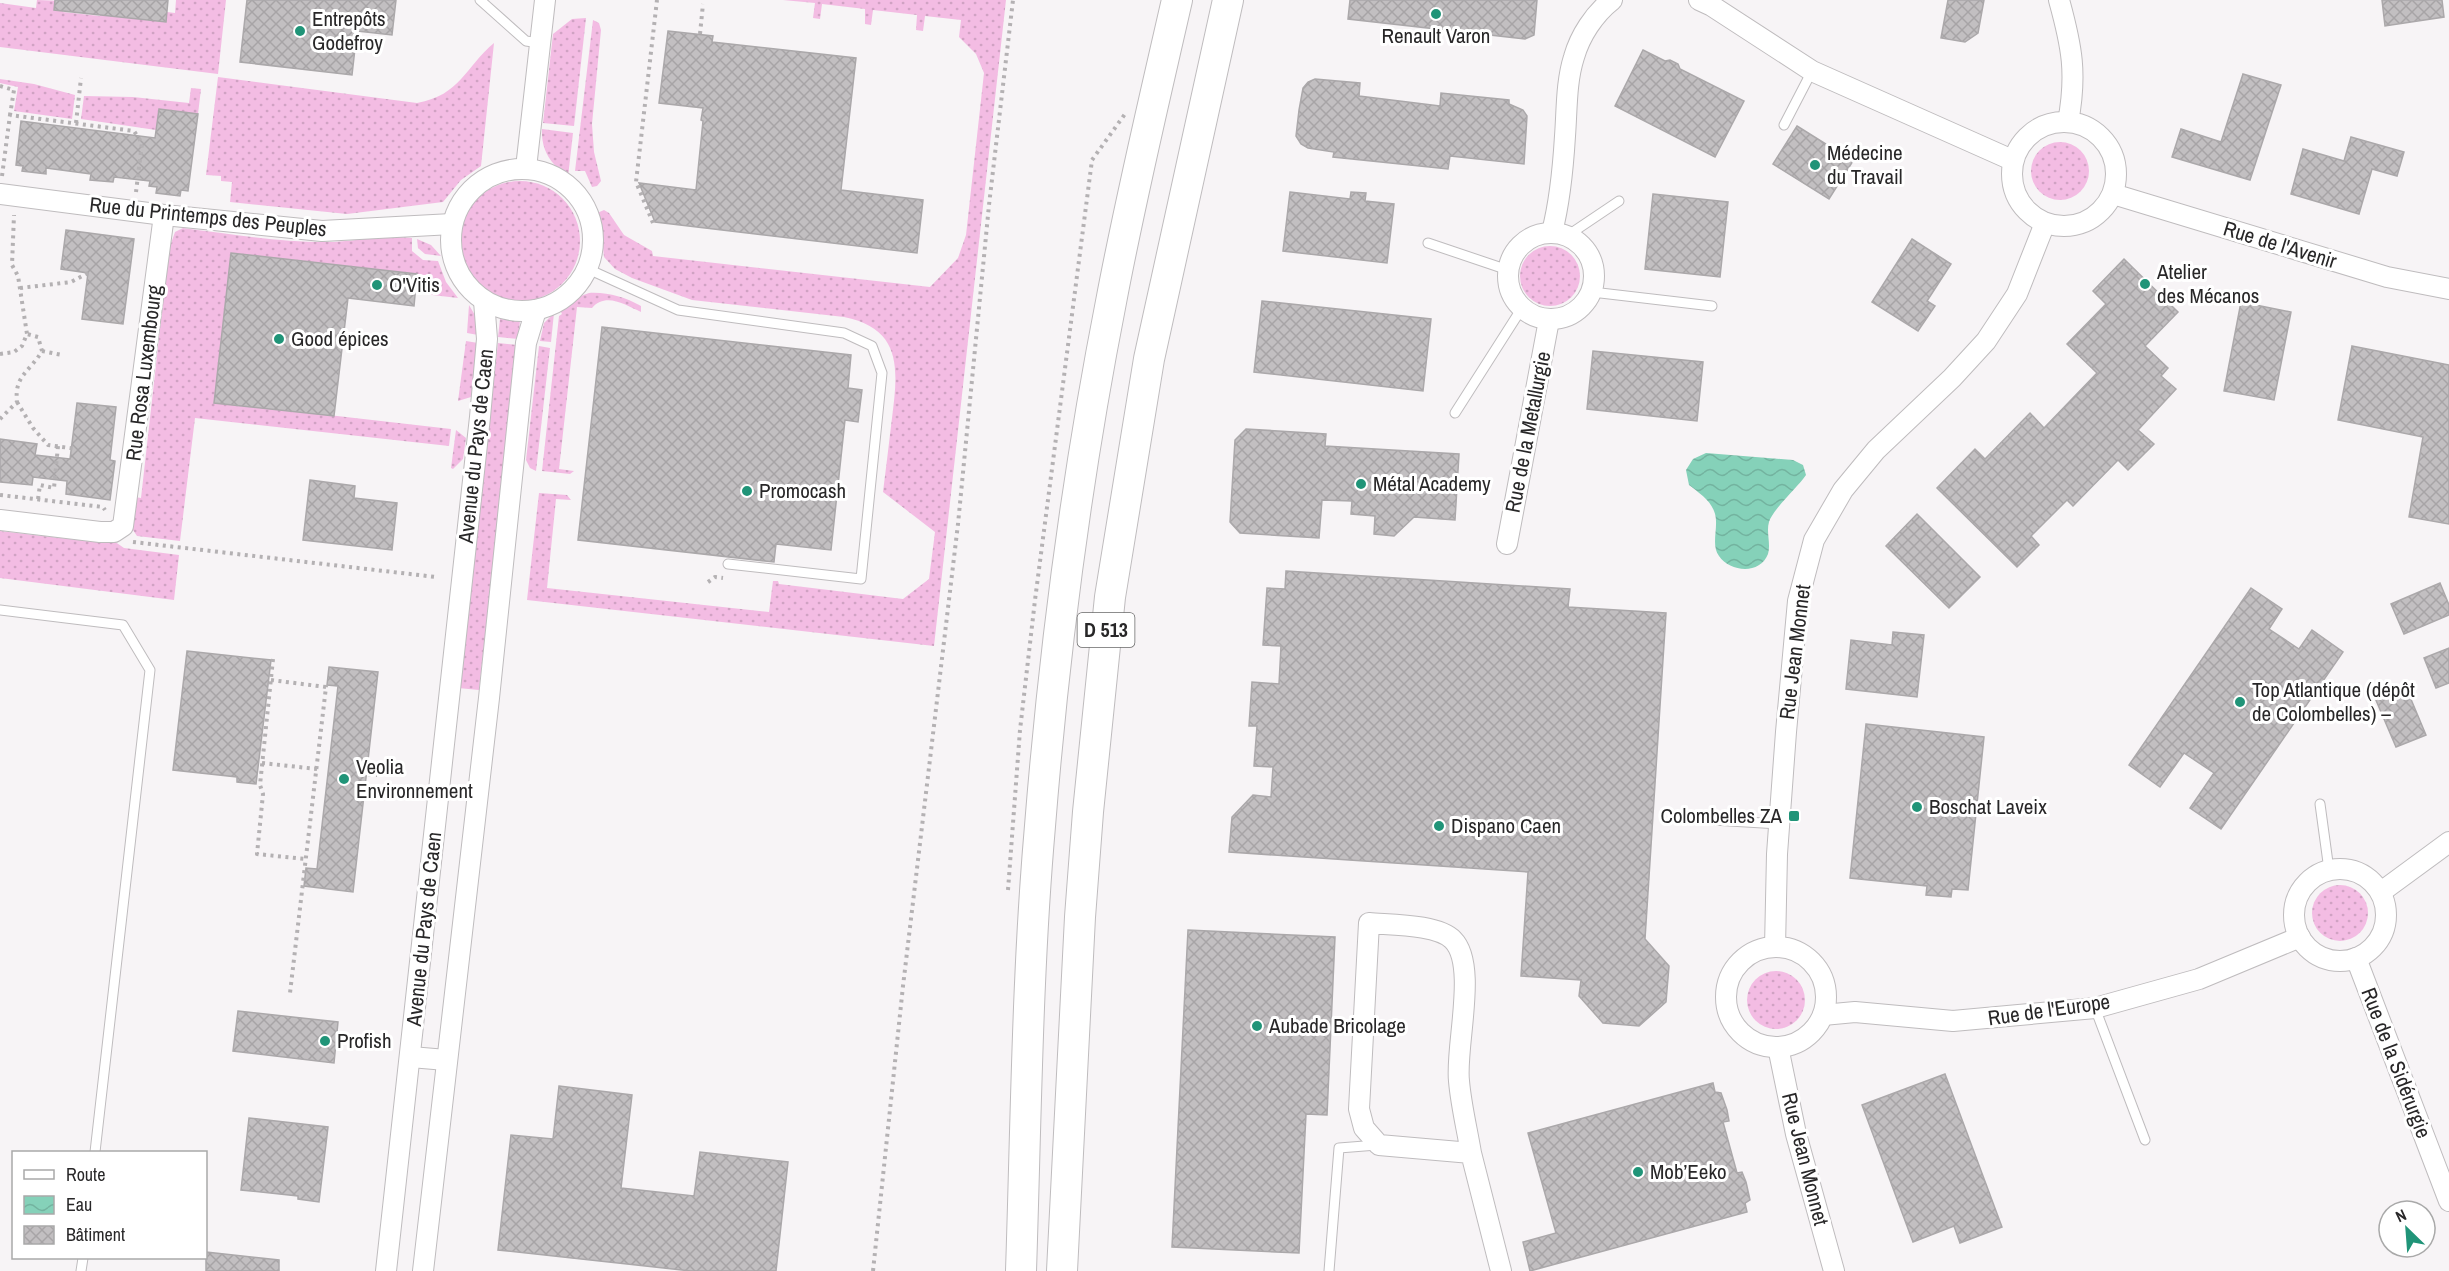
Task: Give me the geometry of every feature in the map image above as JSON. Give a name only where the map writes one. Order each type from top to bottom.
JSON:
[{"type":"main road","name":"D 513","points":[[1062,1271],[1080,917],[1088,812],[1110,597],[1149,359],[1228,0]]},
{"type":"main road","name":"D 513","points":[[1021,1271],[1039,839],[1062,613],[1095,388],[1110,304],[1171,7]]},
{"type":"street","points":[[526,168],[545,0]]},
{"type":"street","points":[[1559,234],[1559,203],[1568,89],[1574,57],[1588,26],[1611,0]]},
{"type":"street","points":[[1699,0],[1712,6],[1812,71],[2012,160]]},
{"type":"street","points":[[1729,0],[1748,29]]},
{"type":"street","points":[[2059,0],[2074,67],[2074,91],[2068,122]]},
{"type":"street","points":[[2060,121],[2068,122],[2079,123],[2097,132],[2110,147],[2116,166],[2116,181],[2112,194],[2102,210],[2084,223],[2065,226],[2045,223],[2032,216],[2020,204],[2010,173],[2012,160],[2020,143],[2033,130],[2060,121]]},
{"type":"street","points":[[526,168],[550,173],[571,187],[585,204],[593,225],[594,247],[588,268],[576,287],[558,302],[536,310],[509,310],[484,301],[465,284],[455,266],[450,245],[452,224],[459,205],[471,189],[500,171],[526,168]]},
{"type":"street","name":"Rue du Printemps des Peuples","points":[[1,185],[132,211],[322,231],[452,224]]},
{"type":"street","name":"Rue de l'Avenir","points":[[2112,194],[2387,277],[2449,288]]},
{"type":"street","name":"Rue Rosa Luxembourg","points":[[120,528],[126,522],[164,215]]},
{"type":"street","name":"Rue Jean Monnet","points":[[1775,947],[1779,824],[1798,601],[1814,540],[1843,490],[1876,450],[1952,378],[1986,341],[2017,294],[2045,223]]},
{"type":"street","points":[[1539,234],[1559,234],[1579,243],[1588,253],[1594,265],[1595,279],[1592,292],[1585,304],[1575,313],[1549,320],[1534,316],[1522,308],[1513,297],[1508,284],[1508,270],[1519,247],[1539,234]]},
{"type":"street","name":"Avenue du Pays de Caen","points":[[386,1271],[488,339],[484,301]]},
{"type":"street","name":"Avenue du Pays de Caen","points":[[423,1271],[489,698],[526,343],[536,310]]},
{"type":"street","name":"Rue de la Metallurgie","points":[[1507,544],[1549,320]]},
{"type":"street","points":[[0,520],[100,532],[114,532],[120,528]]},
{"type":"street","points":[[2381,892],[2449,842]]},
{"type":"street","points":[[2345,868],[2359,872],[2372,880],[2381,892],[2386,907],[2386,923],[2380,938],[2370,950],[2356,958],[2343,961],[2330,960],[2307,947],[2300,937],[2295,924],[2294,909],[2298,896],[2316,875],[2345,868]]},
{"type":"street","points":[[1471,1153],[1379,1145],[1364,1128],[1359,1109],[1369,923],[1430,928],[1453,940],[1460,954],[1465,979],[1458,1079],[1471,1153],[1501,1271]]},
{"type":"street","name":"Rue de l'Europe","points":[[1823,1015],[1855,1012],[1953,1022],[2095,1008],[2199,979],[2300,937]]},
{"type":"street","points":[[1775,947],[1794,950],[1811,961],[1822,976],[1826,996],[1823,1015],[1813,1031],[1797,1043],[1778,1047],[1758,1044],[1742,1034],[1731,1018],[1726,999],[1729,980],[1740,963],[1756,951],[1775,947]]},
{"type":"street","name":"Rue de la Sidérurgie","points":[[2356,958],[2449,1201]]},
{"type":"street","name":"Rue Jean Monnet","points":[[1778,1047],[1796,1134],[1834,1271]]},
{"type":"street","points":[[411,1057],[446,1060]]},
{"type":"lane","points":[[480,0],[526,41],[540,43]]},
{"type":"lane","points":[[1784,125],[1812,71]]},
{"type":"lane","points":[[1559,234],[1619,201]]},
{"type":"lane","points":[[1428,243],[1508,270]]},
{"type":"lane","points":[[588,268],[678,310],[844,333],[872,346],[882,373],[861,579],[728,564]]},
{"type":"lane","points":[[1592,292],[1712,306]]},
{"type":"lane","points":[[1455,413],[1522,308]]},
{"type":"lane","points":[[0,610],[123,625],[150,670],[95,1151]]},
{"type":"lane","points":[[2320,804],[2330,870]]},
{"type":"lane","points":[[1696,819],[1779,824]]},
{"type":"lane","points":[[2095,1008],[2145,1140]]},
{"type":"lane","points":[[1329,1271],[1339,1148],[1379,1145]]},
{"type":"path","points":[[653,223],[636,182],[657,0]]},
{"type":"path","points":[[873,1271],[904,974],[958,524],[989,205],[1013,0]]},
{"type":"path","points":[[700,34],[703,4]]},
{"type":"path","points":[[76,123],[81,78]]},
{"type":"path","points":[[0,86],[14,90],[1,185]]},
{"type":"path","points":[[10,115],[134,131],[141,143],[132,211]]},
{"type":"path","points":[[0,354],[14,352],[22,346],[27,334],[18,276],[12,265],[14,213]]},
{"type":"path","points":[[20,288],[71,282],[88,273]]},
{"type":"path","points":[[27,334],[38,337],[42,351],[19,380],[15,388],[16,402],[33,428],[48,445],[77,449]]},
{"type":"path","points":[[42,351],[62,355]]},
{"type":"path","points":[[0,419],[16,402]]},
{"type":"path","points":[[38,500],[39,485],[54,488],[58,447]]},
{"type":"path","points":[[0,495],[103,507],[130,542],[436,578]]},
{"type":"path","points":[[273,659],[260,785],[263,794],[257,854],[306,859]]},
{"type":"path","points":[[271,680],[326,687],[290,993]]},
{"type":"path","points":[[262,763],[317,769]]},
{"type":"path","points":[[361,775],[377,775]]},
{"type":"shaded area","points":[[37,0],[64,1],[63,12],[100,16],[102,6],[129,8],[128,18],[165,22],[167,12],[175,13],[176,0],[226,0],[218,74],[0,47],[0,3],[36,8]]},
{"type":"shaded area","points":[[783,0],[1006,0],[934,646],[527,600],[539,493],[567,495],[571,500],[556,499],[547,588],[769,612],[773,581],[778,581],[779,584],[903,599],[929,579],[935,532],[883,492],[894,400],[895,368],[887,342],[877,331],[863,323],[844,317],[692,300],[632,278],[615,269],[604,257],[601,229],[595,214],[604,210],[609,213],[624,235],[652,251],[653,256],[930,287],[958,258],[966,235],[984,73],[976,54],[959,37],[961,20],[925,16],[923,31],[916,30],[917,15],[873,10],[871,25],[865,24],[865,9],[822,4],[820,19],[813,18],[815,3]]},
{"type":"shaded area","points":[[586,18],[574,126],[543,123],[553,34],[572,19]]},
{"type":"shaded area","points":[[593,20],[599,23],[601,30],[592,124],[594,152],[601,181],[597,186],[592,187],[585,171],[575,171]]},
{"type":"shaded area","points":[[494,43],[481,166],[461,180],[443,202],[347,214],[230,202],[232,182],[221,181],[221,176],[206,175],[218,77],[417,103],[444,94],[453,87]]},
{"type":"shaded area","points":[[0,79],[34,84],[75,95],[72,119],[14,111],[18,87],[0,83]]},
{"type":"shaded area","points":[[191,88],[201,89],[198,114],[156,130],[81,119],[84,96],[133,97],[189,103]]},
{"type":"shaded area","points":[[542,129],[573,133],[568,177],[548,156],[543,144]]},
{"type":"shaded area","points":[[2054,142],[2066,142],[2076,146],[2085,155],[2089,177],[2081,192],[2066,200],[2054,200],[2044,196],[2035,187],[2031,177],[2031,165],[2035,155],[2044,146]]},
{"type":"shaded area","points":[[520,181],[543,186],[562,199],[575,218],[580,241],[575,264],[562,283],[543,296],[520,301],[497,296],[478,283],[465,264],[460,241],[465,218],[478,199],[497,186]]},
{"type":"shaded area","points":[[183,228],[307,242],[412,238],[412,251],[423,260],[438,261],[446,282],[458,298],[415,293],[417,274],[231,253],[214,402],[451,429],[449,446],[195,418],[180,541],[137,536],[131,527],[135,497],[141,498],[169,249],[175,232]]},
{"type":"shaded area","points":[[417,239],[431,245],[441,256],[425,254],[418,248]]},
{"type":"shaded area","points":[[1544,246],[1556,246],[1572,254],[1578,264],[1580,276],[1578,288],[1572,298],[1556,306],[1544,306],[1528,298],[1520,282],[1520,270],[1528,254]]},
{"type":"shaded area","points":[[589,293],[603,293],[622,298],[641,306],[641,312],[609,300],[597,303],[592,308],[577,307],[559,469],[574,471],[570,474],[542,471],[559,316],[562,314],[560,310],[578,297]]},
{"type":"shaded area","points":[[469,305],[476,317],[478,335],[467,333]]},
{"type":"shaded area","points":[[554,313],[551,342],[540,341],[544,323]]},
{"type":"shaded area","points":[[500,319],[520,321],[518,339],[498,337]]},
{"type":"shaded area","points":[[466,341],[478,343],[471,397],[458,401]]},
{"type":"shaded area","points":[[498,343],[517,345],[479,690],[458,688]]},
{"type":"shaded area","points":[[539,346],[550,348],[536,471],[530,468],[526,460]]},
{"type":"shaded area","points":[[456,430],[466,438],[463,459],[453,469],[451,468]]},
{"type":"shaded area","points":[[0,531],[78,540],[79,534],[111,539],[124,548],[179,555],[174,600],[0,578]]},
{"type":"shaded area","points":[[2334,885],[2346,885],[2356,889],[2364,897],[2368,913],[2364,929],[2356,937],[2346,941],[2334,941],[2324,937],[2316,929],[2312,919],[2312,907],[2316,897],[2324,889]]},
{"type":"shaded area","points":[[1770,971],[1782,971],[1797,979],[1805,994],[1805,1006],[1797,1021],[1782,1029],[1770,1029],[1755,1021],[1747,1006],[1747,994],[1755,979]]},
{"type":"water","points":[[1706,453],[1793,460],[1803,465],[1806,475],[1771,517],[1768,530],[1768,554],[1759,565],[1745,569],[1737,568],[1724,561],[1716,551],[1716,516],[1707,500],[1689,485],[1686,470],[1693,459]]},
{"type":"building","points":[[55,0],[168,0],[166,22],[54,10]]},
{"type":"building","name":"Entrepôts Godefroy","points":[[247,0],[396,0],[392,35],[357,31],[352,75],[240,62]]},
{"type":"building","name":"Renault Varon","points":[[1350,0],[1537,0],[1534,35],[1525,39],[1348,19]]},
{"type":"building","points":[[1948,0],[1984,0],[1978,33],[1965,42],[1941,38]]},
{"type":"building","points":[[2382,0],[2442,0],[2444,17],[2385,26]]},
{"type":"building","points":[[668,31],[713,36],[712,42],[856,58],[841,190],[923,200],[917,253],[655,222],[639,183],[696,190],[703,121],[701,120],[703,108],[659,103]]},
{"type":"building","points":[[1643,50],[1665,61],[1670,60],[1678,64],[1680,69],[1744,101],[1715,157],[1615,106]]},
{"type":"building","points":[[2243,74],[2281,85],[2250,180],[2172,157],[2181,129],[2221,142]]},
{"type":"building","points":[[1315,79],[1360,83],[1359,96],[1440,106],[1441,93],[1509,100],[1509,104],[1523,110],[1527,116],[1524,164],[1450,156],[1448,169],[1333,157],[1334,152],[1308,148],[1301,144],[1296,136],[1303,88]]},
{"type":"building","points":[[159,109],[198,114],[188,191],[181,190],[180,196],[156,193],[157,187],[149,186],[150,181],[114,177],[113,182],[90,180],[91,174],[46,168],[46,174],[22,171],[23,166],[16,165],[21,121],[155,138]]},
{"type":"building","name":"Médecine du Travail","points":[[1797,126],[1853,161],[1829,199],[1773,164]]},
{"type":"building","points":[[2351,137],[2404,152],[2397,176],[2372,169],[2359,214],[2291,194],[2303,149],[2344,161]]},
{"type":"building","points":[[1290,192],[1350,199],[1351,192],[1366,193],[1365,201],[1394,204],[1387,263],[1283,251]]},
{"type":"building","points":[[1653,194],[1728,202],[1720,277],[1645,269]]},
{"type":"building","points":[[66,230],[134,239],[123,324],[82,319],[88,273],[61,269]]},
{"type":"building","points":[[1912,239],[1951,264],[1927,301],[1935,306],[1918,331],[1872,302]]},
{"type":"building","points":[[231,253],[417,274],[414,306],[348,298],[334,416],[214,403]]},
{"type":"building","points":[[2124,259],[2178,312],[2145,346],[2168,368],[2161,376],[2176,389],[2138,430],[2154,444],[2128,470],[2118,460],[2073,506],[2067,500],[2031,536],[2039,545],[2017,567],[1937,488],[1975,449],[1985,459],[2030,413],[2044,428],[2097,373],[2067,344],[2106,304],[2093,291]]},
{"type":"building","points":[[1262,301],[1431,319],[1423,391],[1254,372]]},
{"type":"building","points":[[2241,302],[2291,312],[2274,400],[2224,391]]},
{"type":"building","name":"Promocash","points":[[602,327],[851,355],[848,388],[862,390],[858,422],[845,420],[831,550],[776,544],[774,562],[578,540]]},
{"type":"building","points":[[2352,346],[2449,365],[2449,524],[2409,517],[2423,437],[2338,420]]},
{"type":"building","points":[[1593,351],[1703,362],[1697,421],[1587,409]]},
{"type":"building","points":[[77,403],[116,407],[110,460],[115,461],[110,500],[66,494],[67,481],[33,477],[32,485],[0,482],[0,439],[37,444],[35,455],[70,459]]},
{"type":"building","points":[[1246,429],[1326,434],[1325,446],[1459,454],[1455,520],[1414,517],[1394,536],[1374,534],[1375,516],[1351,514],[1352,501],[1322,500],[1319,538],[1240,533],[1230,522],[1235,440]]},
{"type":"building","points":[[310,480],[355,486],[354,498],[397,503],[392,550],[303,540]]},
{"type":"building","points":[[1917,514],[1980,577],[1949,608],[1886,546]]},
{"type":"building","name":"Dispano Caen","points":[[1286,571],[1570,589],[1568,607],[1666,613],[1645,939],[1669,966],[1666,1002],[1639,1026],[1603,1023],[1579,996],[1581,980],[1521,976],[1528,872],[1229,852],[1232,817],[1253,795],[1271,797],[1273,767],[1254,766],[1257,726],[1249,726],[1252,682],[1279,684],[1281,646],[1263,645],[1267,588],[1285,589]]},
{"type":"building","points":[[2440,583],[2449,605],[2449,615],[2404,634],[2391,604]]},
{"type":"building","name":"Top Atlantique (dépôt de Colombelles) –","points":[[2251,588],[2282,609],[2269,629],[2299,649],[2312,630],[2343,652],[2221,829],[2190,808],[2214,773],[2184,753],[2160,787],[2129,765]]},
{"type":"building","points":[[1893,632],[1924,635],[1917,697],[1846,689],[1851,640],[1892,645]]},
{"type":"building","points":[[2449,648],[2449,683],[2436,688],[2424,658]]},
{"type":"building","points":[[187,651],[271,660],[256,784],[237,782],[237,777],[173,770]]},
{"type":"building","name":"Veolia Environnement","points":[[329,667],[378,672],[353,892],[304,886],[306,868],[317,869],[338,686],[327,685]]},
{"type":"building","points":[[2405,685],[2426,735],[2396,747],[2375,698]]},
{"type":"building","name":"Boschat Laveix","points":[[1866,724],[1984,737],[1968,890],[1952,889],[1951,897],[1926,895],[1927,886],[1850,878]]},
{"type":"building","name":"Aubade Bricolage","points":[[1188,930],[1335,937],[1327,1115],[1306,1114],[1299,1253],[1172,1247]]},
{"type":"building","points":[[238,1011],[338,1022],[334,1063],[233,1051]]},
{"type":"building","points":[[1945,1074],[2002,1227],[1960,1243],[1954,1226],[1913,1242],[1862,1105]]},
{"type":"building","name":"Mob’Eeko","points":[[1713,1083],[1715,1092],[1721,1093],[1727,1110],[1729,1121],[1723,1122],[1737,1173],[1742,1172],[1746,1182],[1750,1200],[1745,1203],[1747,1212],[1530,1271],[1523,1242],[1556,1233],[1528,1133]]},
{"type":"building","points":[[559,1086],[632,1095],[621,1188],[694,1196],[700,1152],[788,1162],[776,1271],[691,1271],[498,1250],[511,1135],[553,1139]]},
{"type":"building","points":[[249,1118],[328,1127],[319,1202],[298,1199],[298,1196],[241,1190]]},
{"type":"building","points":[[207,1252],[279,1260],[279,1271],[206,1271]]},
{"type":"place","name":"Renault Varon","points":[[1436,14]]},
{"type":"place","name":"Entrepôts Godefroy","points":[[300,31]]},
{"type":"place","name":"Médecine du Travail","points":[[1815,165]]},
{"type":"place","name":"Atelier des Mécanos","points":[[2145,284]]},
{"type":"place","name":"O'Vitis","points":[[377,285]]},
{"type":"place","name":"Good épices","points":[[279,339]]},
{"type":"place","name":"Métal Academy","points":[[1361,484]]},
{"type":"place","name":"Promocash","points":[[747,491]]},
{"type":"place","name":"Top Atlantique (dépôt de Colombelles) –","points":[[2240,702]]},
{"type":"place","name":"Veolia Environnement","points":[[344,779]]},
{"type":"place","name":"Boschat Laveix","points":[[1917,807]]},
{"type":"place","name":"Colombelles ZA","points":[[1794,816]]},
{"type":"place","name":"Dispano Caen","points":[[1439,826]]},
{"type":"place","name":"Aubade Bricolage","points":[[1257,1026]]},
{"type":"place","name":"Profish","points":[[325,1041]]},
{"type":"place","name":"Mob’Eeko","points":[[1638,1172]]}]
